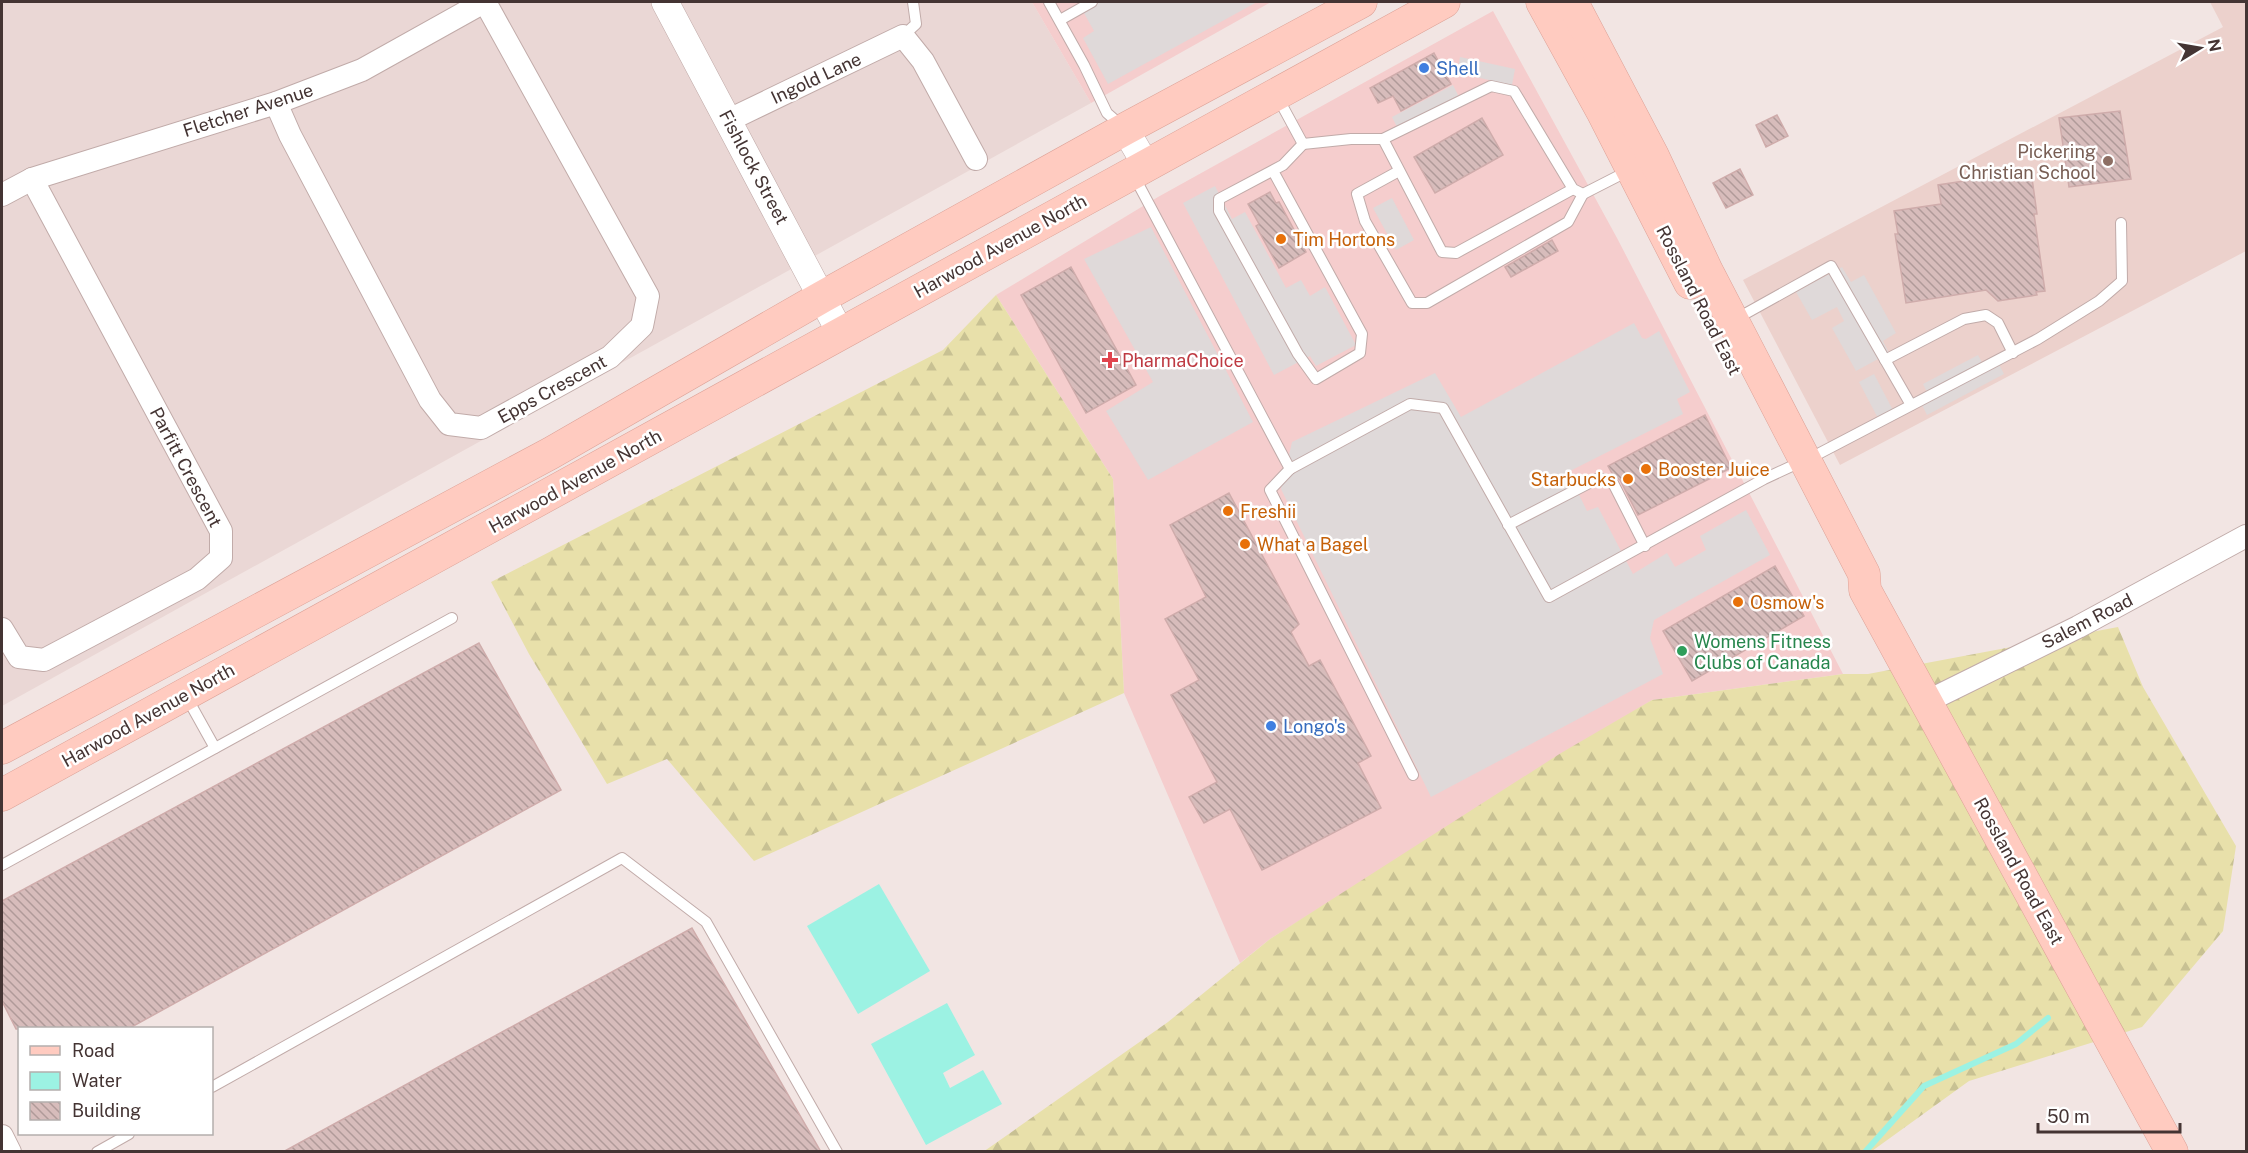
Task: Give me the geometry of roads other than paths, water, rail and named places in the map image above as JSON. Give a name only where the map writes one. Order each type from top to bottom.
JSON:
[{"type":"main road","name":"Harwood Avenue North","points":[[2,748],[551,453],[822,297],[1103,130],[1361,2]]},
{"type":"main road","name":"Harwood Avenue North","points":[[2,795],[1444,2]]},
{"type":"main road","name":"Rossland Road East","points":[[1542,2],[1631,169],[1796,465],[1864,574],[1864,590],[2172,1152]]},
{"type":"main road","name":"Rossland Road East","points":[[1572,2],[1653,156],[1706,269],[1733,320],[1796,465]]},
{"type":"street","name":"Epps Crescent","points":[[276,103],[290,135],[430,400],[449,424],[481,428],[610,357],[642,326],[648,296],[484,2]]},
{"type":"street","name":"Fletcher Avenue","points":[[2,195],[32,179],[276,103],[362,70],[484,2]]},
{"type":"street","name":"Fishlock Street","points":[[665,2],[841,334]]},
{"type":"street","name":"Ingold Lane","points":[[729,120],[903,36]]},
{"type":"street","points":[[903,36],[923,61],[976,159]]},
{"type":"street","points":[[1103,130],[1139,169]]},
{"type":"street","name":"Parfitt Crescent","points":[[2,629],[19,657],[44,660],[197,579],[221,558],[220,531],[32,179]]},
{"type":"street","name":"Salem Road","points":[[1926,702],[2078,627],[2247,536]]},
{"type":"street","points":[[2,1136],[10,1152]]},
{"type":"lane","points":[[903,36],[916,24],[913,2]]},
{"type":"lane","points":[[1049,2],[1084,65],[1103,130]]},
{"type":"lane","points":[[1060,20],[1092,2]]},
{"type":"lane","points":[[1273,171],[1362,334],[1360,353],[1316,379],[1298,354],[1219,212],[1219,199],[1283,165],[1303,144],[1351,139],[1383,140],[1491,86],[1514,91],[1573,189],[1583,194]]},
{"type":"lane","points":[[1276,95],[1303,144]]},
{"type":"lane","points":[[1383,140],[1442,252],[1456,253],[1573,189]]},
{"type":"lane","points":[[1139,169],[1290,469]]},
{"type":"lane","points":[[1399,171],[1357,194],[1365,221],[1412,303],[1428,303],[1568,222],[1583,194],[1631,169]]},
{"type":"lane","points":[[1413,775],[1270,490],[1290,469],[1410,404],[1443,408],[1549,597],[1764,479],[1796,465],[2013,353],[2099,302],[2122,281],[2121,223]]},
{"type":"lane","points":[[1733,320],[1831,266],[1911,405]]},
{"type":"lane","points":[[1885,360],[1965,319],[1986,315],[1998,323],[2013,353]]},
{"type":"lane","points":[[1508,525],[1599,478],[1604,478],[1613,483],[1645,546]]},
{"type":"lane","points":[[2,865],[452,618]]},
{"type":"lane","points":[[185,695],[215,748]]},
{"type":"lane","points":[[213,1086],[622,858],[706,922],[837,1152]]},
{"type":"lane","points":[[97,1152],[127,1135]]},
{"type":"water","points":[[879,884],[930,971],[858,1014],[807,926]]},
{"type":"water","points":[[947,1003],[975,1055],[943,1073],[950,1088],[983,1070],[1002,1104],[926,1145],[871,1044]]},
{"type":"waterway","points":[[1865,1152],[1924,1086],[2016,1044],[2048,1018]]},
{"type":"place","name":"Shell","points":[[1424,68]]},
{"type":"place","name":"Pickering Christian School","points":[[2108,161]]},
{"type":"place","name":"Tim Hortons","points":[[1281,239]]},
{"type":"place","name":"PharmaChoice","points":[[1110,360]]},
{"type":"place","name":"Booster Juice","points":[[1646,469]]},
{"type":"place","name":"Starbucks","points":[[1628,479]]},
{"type":"place","name":"Freshii","points":[[1228,511]]},
{"type":"place","name":"What a Bagel","points":[[1245,544]]},
{"type":"place","name":"Osmow's","points":[[1738,602]]},
{"type":"place","name":"Womens Fitness Clubs of Canada","points":[[1682,651]]},
{"type":"place","name":"Longo's","points":[[1271,726]]}]
